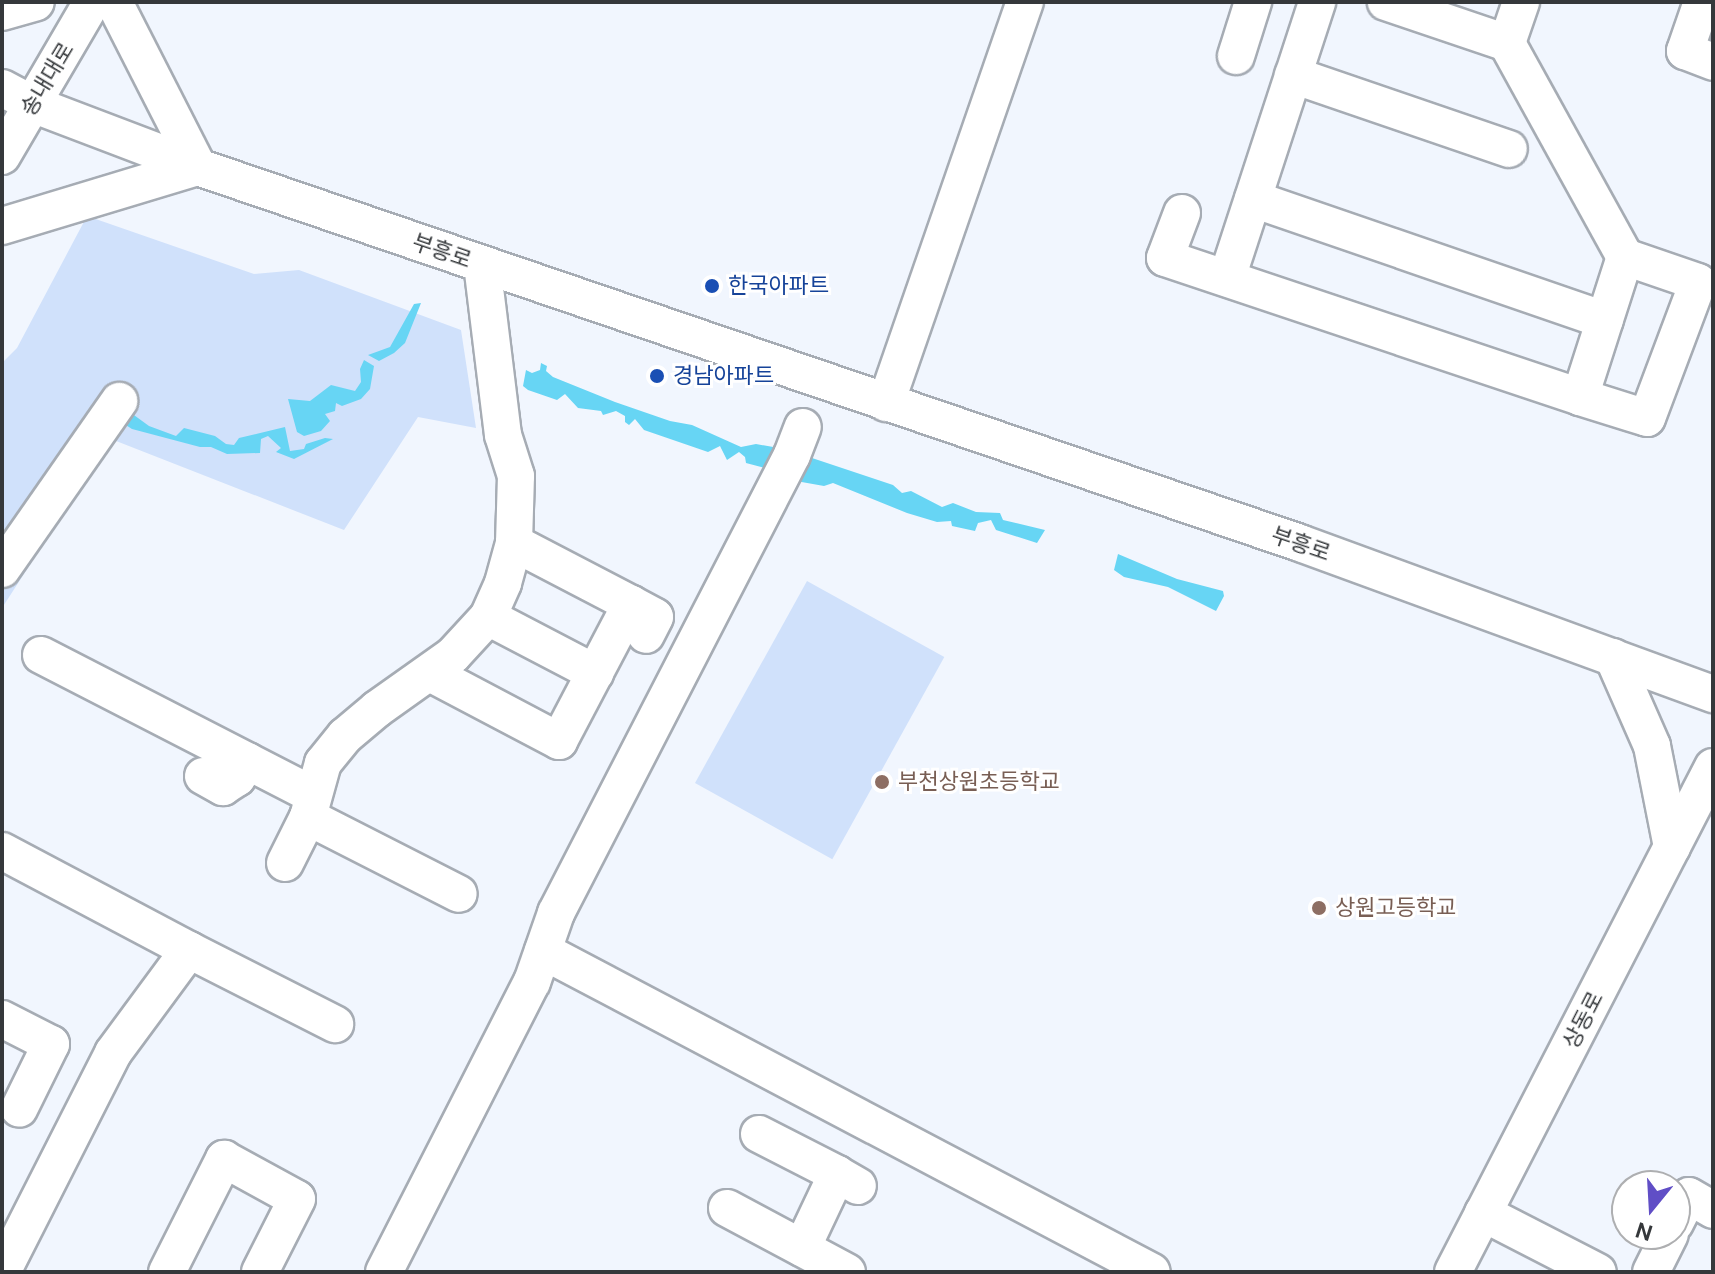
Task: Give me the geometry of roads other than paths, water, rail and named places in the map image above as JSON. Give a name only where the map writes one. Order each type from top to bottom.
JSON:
[{"type":"street","points":[[2,12],[36,2]]},
{"type":"street","name":"송내대로","points":[[2,156],[17,96],[92,2]]},
{"type":"street","points":[[2,226],[198,167],[114,2]]},
{"type":"street","points":[[886,403],[1025,2]]},
{"type":"street","points":[[1236,56],[1253,2]]},
{"type":"street","points":[[1227,278],[1317,2]]},
{"type":"street","points":[[1182,213],[1165,258],[1647,418],[1698,282],[1625,257],[1507,43],[1386,2]]},
{"type":"street","points":[[1507,43],[1521,2]]},
{"type":"street","points":[[1702,2],[1685,51],[1713,62]]},
{"type":"street","points":[[1293,75],[1509,149]]},
{"type":"street","name":"부흥로","points":[[17,96],[198,167],[1300,543],[1713,694]]},
{"type":"street","points":[[1253,199],[1605,320]]},
{"type":"street","points":[[1580,397],[1625,257]]},
{"type":"street","points":[[285,863],[310,806],[323,763],[345,736],[377,709],[430,673],[488,617],[514,543],[516,476],[503,435],[482,265]]},
{"type":"street","points":[[2,569],[119,401]]},
{"type":"street","points":[[384,1272],[532,982],[556,913],[785,469],[803,427]]},
{"type":"street","points":[[430,673],[559,741],[595,673],[638,619],[514,543]]},
{"type":"street","points":[[488,617],[595,673]]},
{"type":"street","points":[[41,655],[248,761],[310,806],[459,894]]},
{"type":"street","points":[[1613,657],[1652,746],[1672,847],[1713,822]]},
{"type":"street","points":[[203,776],[223,787],[237,778],[248,761]]},
{"type":"street","name":"상동로","points":[[1453,1272],[1713,767]]},
{"type":"street","points":[[2,851],[335,1024]]},
{"type":"street","points":[[2,1272],[113,1053],[189,950]]},
{"type":"street","points":[[543,951],[1152,1272]]},
{"type":"street","points":[[2,1019],[51,1044],[10,1104],[71,1137]]},
{"type":"street","points":[[759,1134],[847,1180],[802,1248]]},
{"type":"street","points":[[167,1272],[224,1159],[297,1199],[260,1272]]},
{"type":"street","points":[[727,1208],[847,1272]]},
{"type":"street","points":[[1483,1213],[1598,1272]]},
{"type":"street","points":[[1651,1272],[1662,1250]]},
{"type":"water","points":[[421,303],[405,343],[379,361],[368,355],[390,347],[414,304]]},
{"type":"water","points":[[364,360],[374,366],[370,389],[361,399],[342,406],[336,403],[335,411],[325,414],[330,421],[321,431],[304,436],[297,432],[288,399],[310,401],[331,385],[355,391],[361,382],[360,369]]},
{"type":"water","points":[[541,363],[547,366],[546,371],[553,377],[670,421],[692,425],[741,447],[756,444],[779,448],[773,470],[746,463],[739,452],[727,460],[720,446],[708,452],[644,430],[635,419],[629,425],[625,422],[625,416],[616,411],[603,415],[601,411],[578,408],[565,394],[557,400],[528,390],[523,386],[526,370],[532,373],[540,370]]},
{"type":"water","points":[[127,410],[149,426],[176,436],[184,428],[215,436],[226,444],[234,445],[239,438],[285,427],[290,451],[304,449],[306,444],[325,438],[333,439],[294,459],[276,452],[281,448],[268,436],[261,439],[260,453],[227,454],[211,447],[200,447],[132,429],[121,422]]},
{"type":"water","points":[[809,457],[893,485],[902,493],[911,491],[942,507],[953,503],[976,512],[1000,513],[1003,520],[1045,530],[1037,543],[996,530],[991,520],[978,523],[975,531],[952,526],[951,521],[937,522],[907,513],[833,483],[824,486],[796,481]]},
{"type":"water","points":[[1118,554],[1177,579],[1223,591],[1224,596],[1216,611],[1168,587],[1124,577],[1114,570]]},
{"type":"place","name":"한국아파트","points":[[712,286]]},
{"type":"place","name":"경남아파트","points":[[657,376]]},
{"type":"place","name":"부천상원초등학교","points":[[882,782]]},
{"type":"place","name":"상원고등학교","points":[[1319,908]]}]
